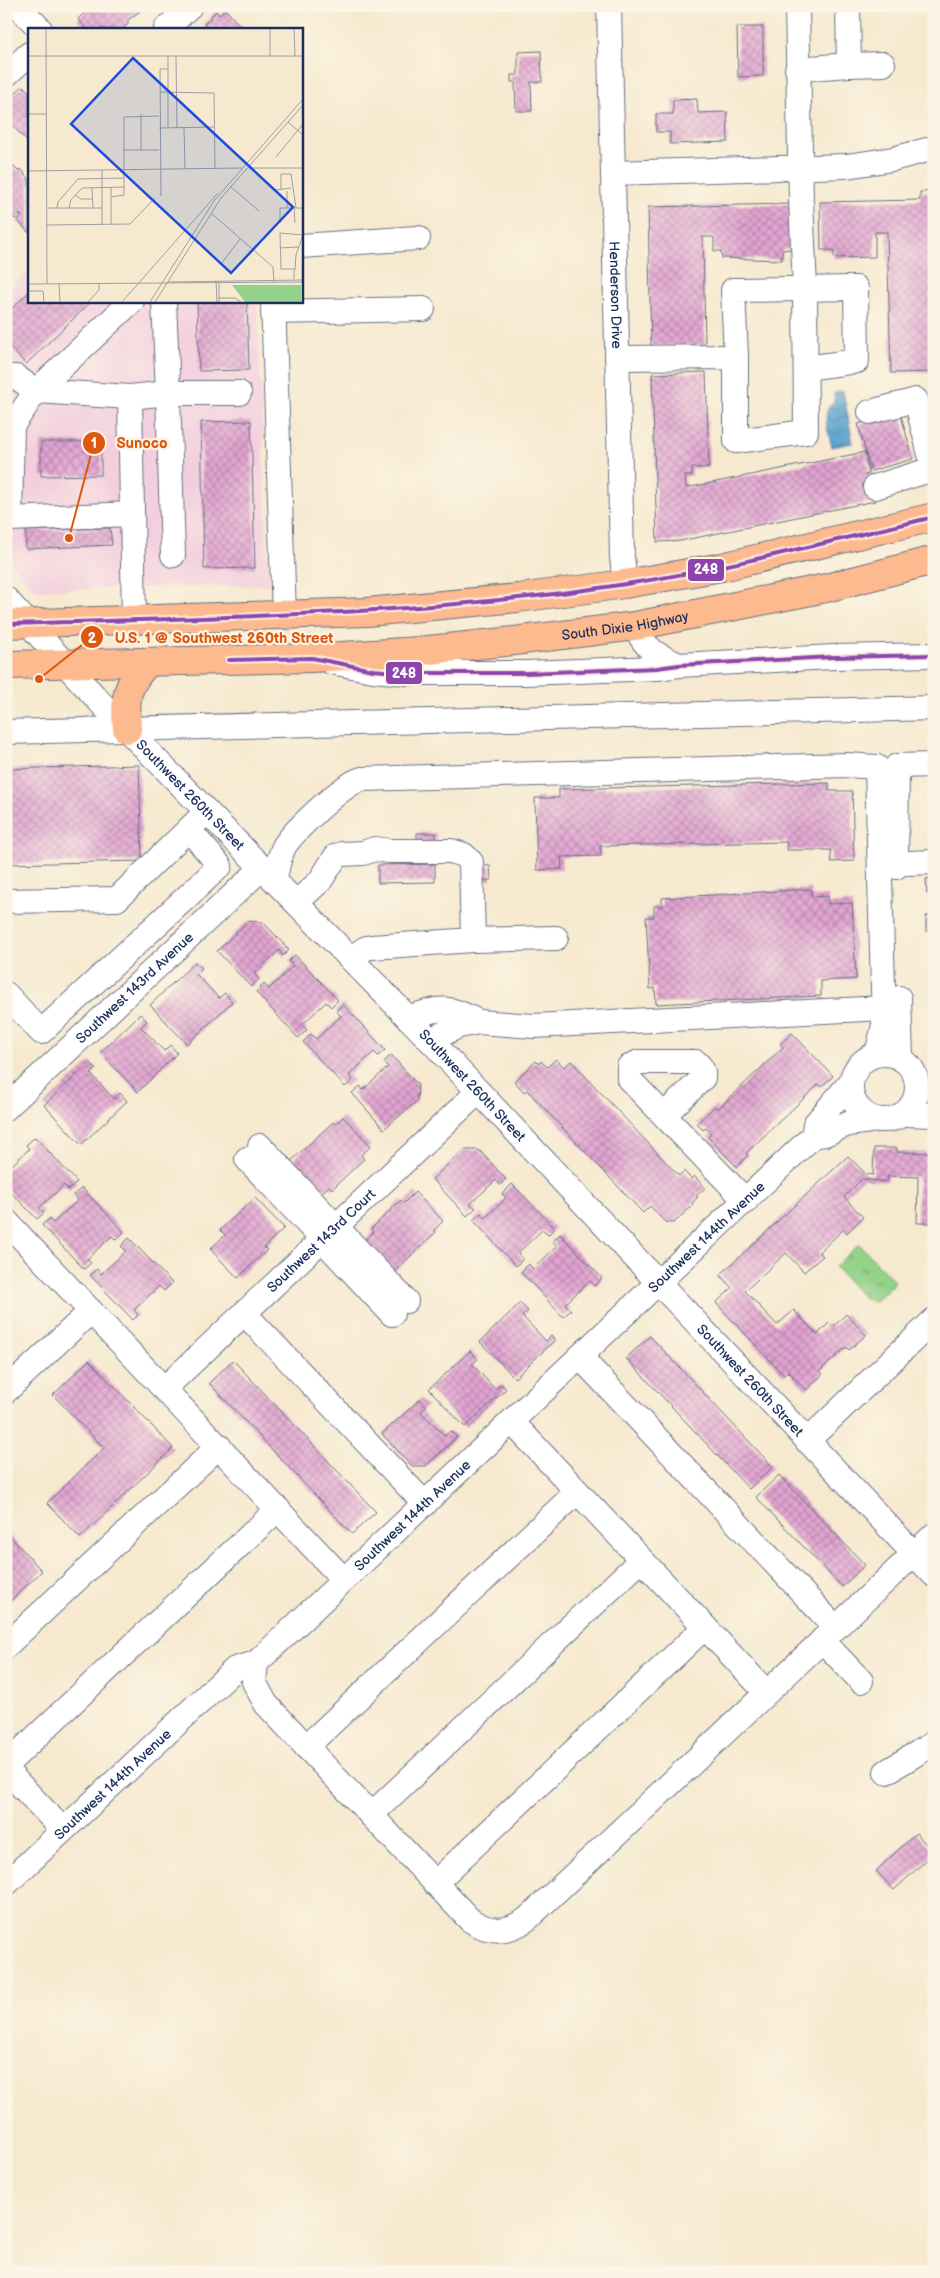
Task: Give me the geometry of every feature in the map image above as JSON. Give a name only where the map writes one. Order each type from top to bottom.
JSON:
[{"type":"highway","points":[[17,624],[284,615],[438,607],[625,584],[722,567],[934,517]]},
{"type":"highway","name":"South Dixie Highway","points":[[6,665],[312,658],[426,650],[635,626],[826,588],[934,560]]},
{"type":"highway","points":[[625,584],[635,626]]},
{"type":"highway","points":[[126,729],[125,698],[128,688],[138,672],[148,662]]},
{"type":"street","points":[[18,6],[39,28]]},
{"type":"street","points":[[167,28],[190,6]]},
{"type":"street","name":"Henderson Drive","points":[[609,6],[622,557],[625,584]]},
{"type":"street","points":[[797,6],[800,168],[805,288],[806,432],[736,441],[734,290],[805,288],[856,288],[857,361],[806,368]]},
{"type":"street","points":[[848,6],[849,65]]},
{"type":"street","points":[[6,75],[28,55]]},
{"type":"street","points":[[798,68],[882,64]]},
{"type":"street","points":[[614,173],[831,167],[893,159],[934,148]]},
{"type":"street","points":[[302,246],[418,238]]},
{"type":"street","points":[[131,302],[36,391],[13,420],[8,519],[132,514]]},
{"type":"street","points":[[164,302],[173,555]]},
{"type":"street","points":[[284,615],[273,307],[423,309]]},
{"type":"street","points":[[617,358],[736,357]]},
{"type":"street","points":[[6,376],[16,377],[36,391],[130,396],[168,393],[240,393]]},
{"type":"street","points":[[130,396],[134,620]]},
{"type":"street","points":[[870,412],[916,400],[934,470],[875,487]]},
{"type":"street","name":"Southwest 260th Street","points":[[6,599],[17,624],[65,664],[126,729],[297,902],[430,1040],[934,1575]]},
{"type":"street","points":[[635,626],[642,642],[650,650],[680,665]]},
{"type":"street","points":[[312,658],[373,670],[407,673],[526,673],[657,668],[680,665],[834,657],[934,655]]},
{"type":"street","points":[[6,732],[934,708]]},
{"type":"street","points":[[269,873],[292,837],[343,788],[354,780],[847,765],[887,767],[934,765]]},
{"type":"street","points":[[877,1054],[884,1033],[888,863],[887,767]]},
{"type":"street","points":[[6,901],[118,899],[207,810]]},
{"type":"street","points":[[6,994],[41,1032],[220,866],[189,830]]},
{"type":"street","points":[[297,902],[320,881],[336,856],[362,853],[375,849],[389,851],[451,851],[464,855],[472,862],[473,940]]},
{"type":"street","points":[[888,863],[934,862]]},
{"type":"street","points":[[888,863],[901,1059]]},
{"type":"street","name":"Southwest 143rd Avenue","points":[[6,1108],[269,873]]},
{"type":"street","points":[[350,958],[366,948],[473,940],[556,938]]},
{"type":"street","points":[[408,1018],[435,1008],[460,1012],[480,1022]]},
{"type":"street","points":[[430,1040],[459,1026],[480,1022],[534,1026],[884,1008]]},
{"type":"street","points":[[877,1054],[893,1055],[901,1059],[925,1087],[905,1114],[896,1119],[877,1120],[859,1110],[851,1093],[850,1083],[859,1064],[877,1054]]},
{"type":"street","name":"Southwest 144th Avenue","points":[[6,1884],[235,1668],[256,1663],[659,1284],[813,1136],[816,1124],[850,1083]]},
{"type":"street","name":"Southwest 143rd Court","points":[[164,1389],[478,1092]]},
{"type":"street","points":[[905,1114],[934,1115]]},
{"type":"street","points":[[664,1115],[746,1201]]},
{"type":"street","name":"Southwest 144th Avenue","points":[[813,1136],[825,1134],[848,1124],[877,1120]]},
{"type":"street","points":[[254,1153],[399,1307]]},
{"type":"street","points":[[6,1221],[344,1580]]},
{"type":"street","points":[[6,1391],[91,1310]]},
{"type":"street","points":[[244,1313],[426,1504]]},
{"type":"street","points":[[807,1441],[934,1320]]},
{"type":"street","points":[[580,1357],[828,1634],[861,1681]]},
{"type":"street","points":[[512,1422],[766,1692]]},
{"type":"street","points":[[6,1646],[219,1446]]},
{"type":"street","points":[[306,1747],[577,1492]]},
{"type":"street","points":[[6,1765],[278,1509]]},
{"type":"street","points":[[256,1663],[254,1682],[260,1696],[306,1747],[470,1920],[477,1925],[492,1930],[502,1930],[518,1925],[934,1535]]},
{"type":"street","points":[[370,1815],[641,1560]]},
{"type":"street","points":[[434,1883],[705,1627]]},
{"type":"street","points":[[886,1772],[934,1743]]},
{"type":"street","points":[[6,1770],[63,1830]]},
{"type":"shaded area","points":[[28,271],[28,302],[257,302],[269,585],[35,590],[6,558],[6,292]]},
{"type":"green space","points":[[859,1244],[895,1282],[874,1302],[865,1299],[835,1267]]},
{"type":"water","points":[[843,391],[853,443],[832,447],[826,422],[827,410],[835,402],[834,393]]},
{"type":"building","points":[[87,6],[143,6],[144,8],[127,21],[129,23],[124,28],[86,28],[78,19],[87,10],[85,8]]},
{"type":"building","points":[[225,9],[242,28],[205,28],[204,24],[216,11],[219,15]]},
{"type":"building","points":[[737,27],[763,27],[763,76],[738,77]]},
{"type":"building","points":[[541,51],[542,82],[531,82],[532,111],[516,111],[515,82],[511,82],[511,75],[518,75],[518,52]]},
{"type":"building","points":[[23,86],[28,91],[28,142],[6,119],[6,101]]},
{"type":"building","points":[[697,99],[698,113],[727,112],[728,142],[670,144],[670,132],[656,132],[656,114],[673,114],[673,100]]},
{"type":"building","points":[[6,158],[18,171],[21,169],[24,175],[28,177],[28,232],[17,220],[22,216],[20,214],[15,219],[6,209]]},
{"type":"building","points":[[934,191],[934,372],[891,373],[887,232],[875,232],[875,257],[834,258],[834,250],[821,250],[820,202],[920,200],[920,192]]},
{"type":"building","points":[[790,204],[791,249],[782,250],[782,260],[722,258],[721,251],[714,251],[714,237],[703,237],[705,345],[651,346],[648,207]]},
{"type":"building","points":[[28,293],[28,302],[91,302],[26,364],[6,343],[6,314]]},
{"type":"building","points":[[197,302],[247,302],[249,370],[199,371]]},
{"type":"building","points":[[706,372],[709,468],[692,468],[692,476],[685,476],[686,488],[865,452],[869,474],[865,475],[875,501],[680,541],[657,542],[652,374]]},
{"type":"building","points":[[900,412],[913,459],[871,471],[858,424]]},
{"type":"building","points":[[251,421],[255,568],[204,569],[201,422]]},
{"type":"building","points":[[41,442],[101,442],[101,475],[41,476]]},
{"type":"building","points":[[110,528],[112,545],[26,549],[26,531]]},
{"type":"building","points":[[139,765],[142,861],[6,864],[6,769]]},
{"type":"building","points":[[829,783],[829,791],[852,791],[854,861],[831,862],[831,850],[787,850],[787,842],[600,846],[601,856],[561,857],[562,869],[537,870],[535,798],[559,798],[559,789]]},
{"type":"building","points":[[417,833],[436,833],[436,845],[417,845]]},
{"type":"building","points":[[435,864],[435,882],[378,883],[378,865]]},
{"type":"building","points":[[481,866],[490,866],[491,880],[481,881]]},
{"type":"building","points":[[934,878],[934,931],[926,931],[926,916],[931,916],[930,894],[927,894],[926,879]]},
{"type":"building","points":[[811,889],[812,897],[828,896],[828,904],[852,903],[856,979],[821,981],[821,996],[656,1004],[655,988],[650,989],[646,917],[654,917],[654,906],[662,906],[662,898]]},
{"type":"building","points":[[248,921],[263,922],[289,950],[283,956],[279,950],[254,974],[259,979],[251,987],[217,951]]},
{"type":"building","points":[[295,955],[338,1000],[331,1007],[326,1002],[302,1025],[307,1030],[298,1038],[256,992],[264,984],[269,989],[293,966],[289,961]]},
{"type":"building","points":[[195,962],[202,968],[196,974],[219,998],[225,993],[232,1002],[187,1044],[150,1005]]},
{"type":"building","points":[[343,1004],[385,1050],[378,1056],[374,1052],[349,1075],[353,1080],[345,1087],[303,1042],[311,1034],[316,1039],[341,1016],[336,1011]]},
{"type":"building","points":[[140,1014],[147,1021],[141,1027],[164,1051],[170,1045],[177,1053],[138,1092],[100,1053]]},
{"type":"building","points":[[792,1033],[833,1076],[821,1087],[819,1084],[746,1153],[748,1155],[737,1167],[708,1137],[711,1133],[706,1128],[703,1130],[697,1123],[715,1106],[718,1109],[783,1047],[780,1044]]},
{"type":"building","points":[[391,1055],[418,1085],[417,1101],[384,1129],[352,1093],[360,1086],[363,1090],[388,1067],[384,1062]]},
{"type":"building","points":[[556,1059],[564,1067],[571,1061],[679,1176],[684,1171],[691,1179],[694,1176],[705,1188],[696,1196],[698,1197],[692,1203],[693,1205],[674,1223],[665,1222],[650,1206],[643,1213],[527,1090],[524,1092],[514,1081],[536,1061],[539,1064],[541,1061],[547,1067]]},
{"type":"building","points":[[90,1062],[96,1069],[91,1074],[114,1099],[120,1093],[127,1101],[81,1145],[44,1105]]},
{"type":"building","points":[[343,1117],[371,1146],[361,1155],[364,1159],[332,1189],[329,1186],[319,1195],[289,1163],[333,1122],[335,1124]]},
{"type":"building","points":[[35,1137],[77,1182],[69,1190],[64,1185],[39,1208],[44,1213],[37,1219],[6,1187],[6,1171],[29,1149],[26,1145]]},
{"type":"building","points":[[874,1148],[897,1148],[897,1152],[934,1153],[934,1223],[917,1223],[918,1177],[888,1176],[887,1182],[862,1179],[844,1197],[863,1217],[847,1233],[844,1229],[819,1252],[823,1256],[804,1272],[786,1253],[745,1291],[777,1325],[794,1310],[817,1335],[829,1323],[833,1327],[846,1314],[866,1335],[849,1350],[846,1347],[820,1371],[823,1374],[806,1390],[788,1371],[784,1375],[716,1303],[732,1288],[720,1275],[848,1156],[866,1174],[873,1175]]},
{"type":"building","points":[[464,1150],[479,1150],[506,1179],[500,1185],[496,1180],[470,1204],[476,1208],[467,1216],[432,1179]]},
{"type":"building","points":[[512,1184],[555,1228],[548,1235],[542,1230],[518,1253],[523,1259],[516,1266],[473,1220],[481,1213],[485,1218],[506,1198],[502,1194]]},
{"type":"building","points":[[82,1188],[124,1232],[116,1240],[112,1236],[87,1259],[91,1263],[84,1269],[42,1225],[49,1219],[53,1223],[78,1200],[73,1195]]},
{"type":"building","points":[[415,1192],[443,1221],[434,1230],[436,1232],[393,1273],[363,1242],[373,1232],[371,1229],[401,1200],[404,1203]]},
{"type":"building","points":[[255,1198],[284,1228],[264,1247],[267,1250],[238,1278],[210,1249],[225,1235],[220,1230]]},
{"type":"building","points":[[560,1234],[602,1278],[595,1286],[590,1281],[565,1304],[571,1310],[563,1317],[521,1272],[529,1264],[533,1269],[557,1246],[553,1241]]},
{"type":"building","points":[[129,1238],[172,1283],[164,1291],[159,1286],[134,1310],[138,1315],[133,1320],[90,1275],[97,1269],[101,1274],[126,1251],[121,1246]]},
{"type":"building","points":[[520,1303],[528,1311],[522,1316],[546,1341],[551,1336],[555,1340],[515,1378],[480,1342]]},
{"type":"building","points":[[650,1336],[773,1467],[749,1489],[626,1358]]},
{"type":"building","points":[[470,1351],[478,1359],[472,1364],[495,1389],[501,1384],[506,1389],[465,1427],[429,1389]]},
{"type":"building","points":[[89,1360],[173,1448],[80,1538],[47,1503],[104,1448],[53,1395]]},
{"type":"building","points":[[233,1360],[376,1512],[352,1534],[209,1383]]},
{"type":"building","points":[[420,1399],[427,1406],[421,1412],[445,1436],[450,1431],[457,1437],[426,1466],[412,1466],[382,1434]]},
{"type":"building","points":[[779,1475],[865,1565],[842,1587],[756,1497]]},
{"type":"building","points":[[10,1536],[42,1571],[6,1605],[6,1539]]},
{"type":"building","points":[[916,1833],[934,1853],[894,1890],[876,1871]]},
{"type":"transit line","name":"248","points":[[6,624],[239,617],[394,609],[549,595],[665,578],[780,554],[934,517]]},
{"type":"transit line","name":"248","points":[[229,660],[312,658],[373,670],[407,673],[526,673],[657,668],[679,665],[834,657],[934,655]]},
{"type":"place","name":"Sunoco","points":[[69,538]]},
{"type":"place","name":"U.S. 1 @ Southwest 260th Street","points":[[39,679]]}]
